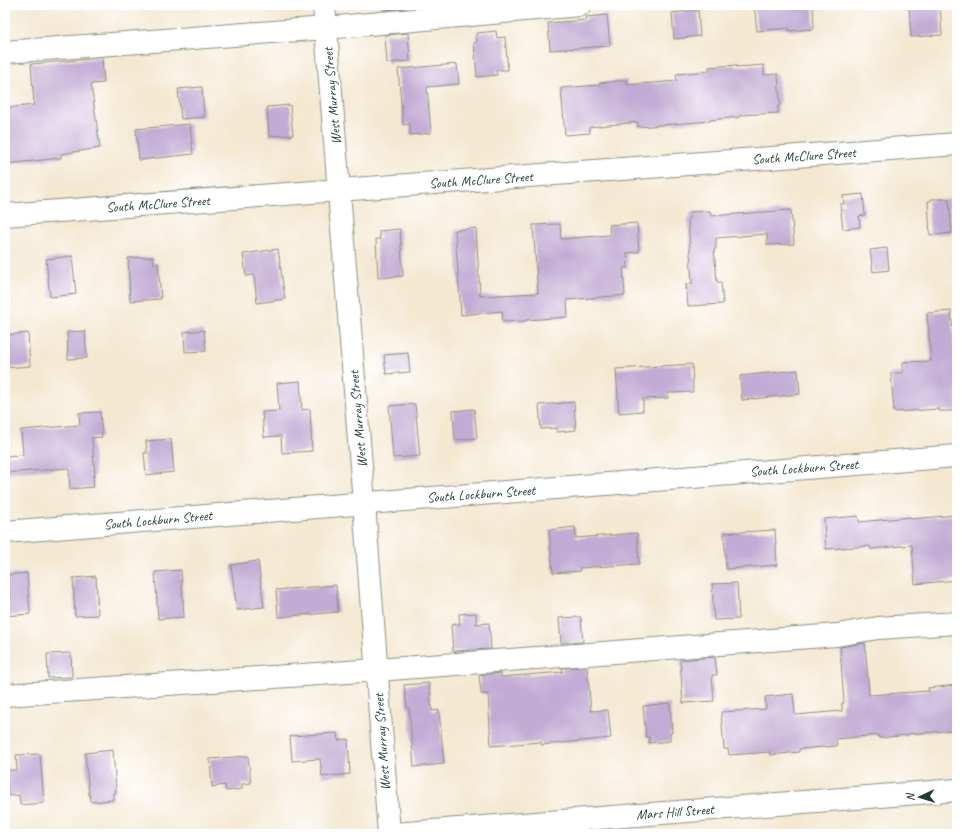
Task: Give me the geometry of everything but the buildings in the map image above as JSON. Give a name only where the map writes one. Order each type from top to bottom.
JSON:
[{"type":"street","name":"West Murray Street","points":[[324,5],[389,834]]},
{"type":"street","points":[[5,52],[326,28],[580,5]]},
{"type":"street","name":"South McClure Street","points":[[5,215],[957,144]]},
{"type":"street","name":"South Lockburn Street","points":[[5,532],[957,456]]},
{"type":"street","points":[[5,695],[377,670],[838,635],[878,628],[957,623]]},
{"type":"street","name":"Mars Hill Street","points":[[394,834],[957,790]]}]
